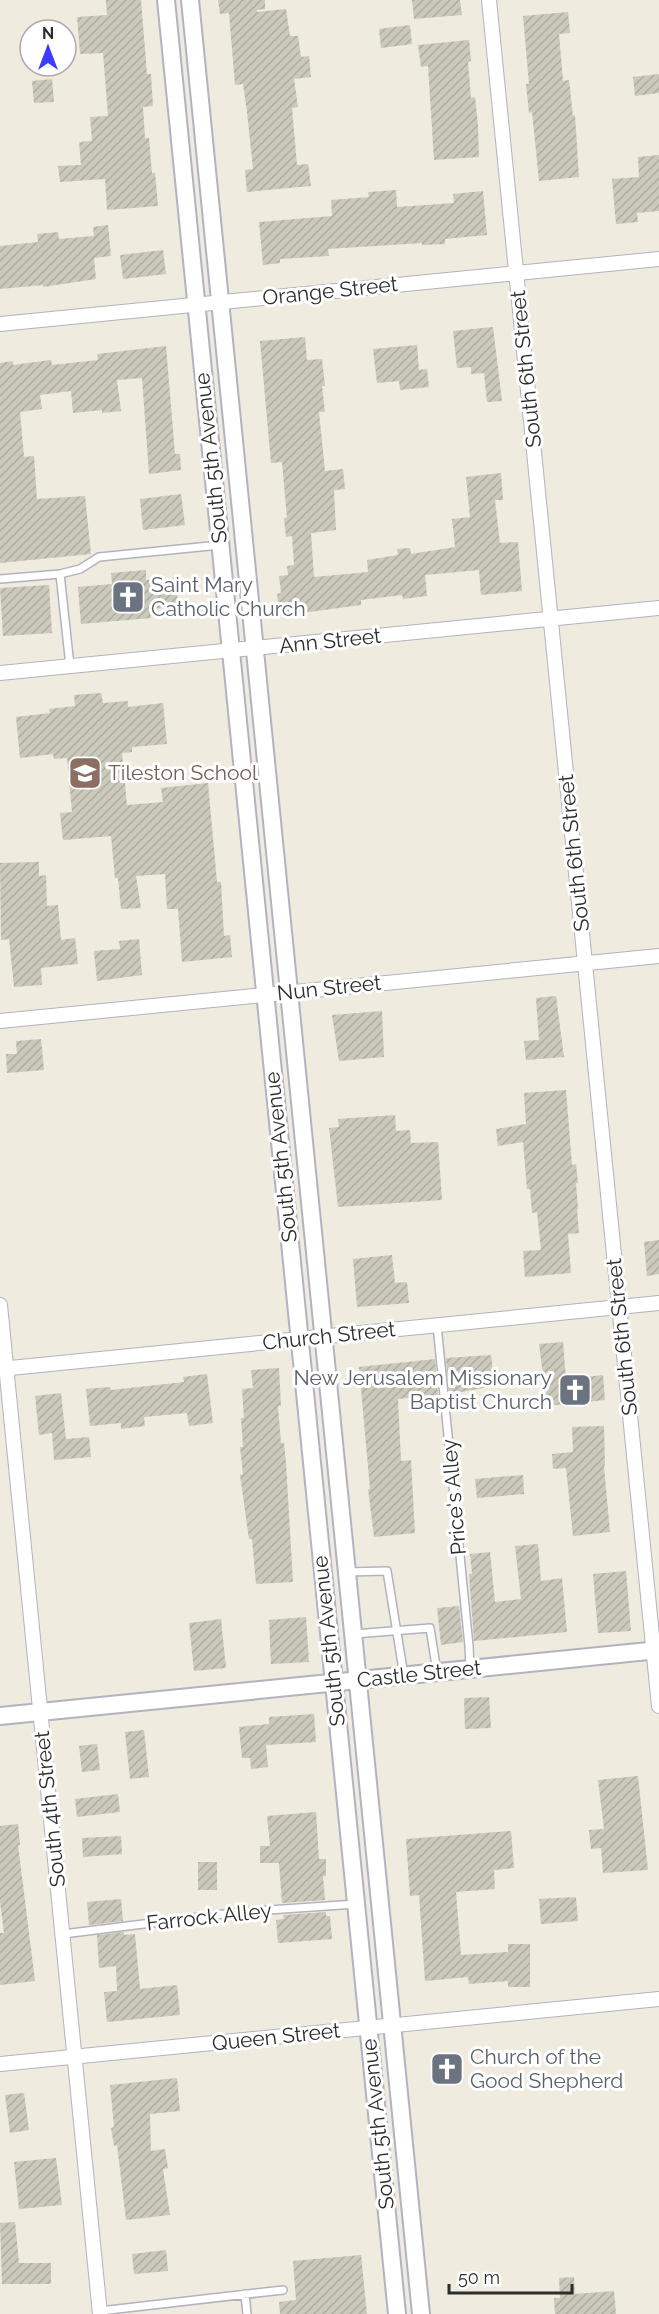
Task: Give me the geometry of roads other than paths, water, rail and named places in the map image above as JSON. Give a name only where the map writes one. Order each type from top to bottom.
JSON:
[{"type":"street","name":"South 5th Avenue","points":[[166,0],[397,2314]]},
{"type":"street","name":"South 5th Avenue","points":[[190,0],[421,2314]]},
{"type":"street","name":"South 6th Street","points":[[489,0],[619,1307],[656,1651],[659,1706]]},
{"type":"street","name":"Orange Street","points":[[0,324],[659,259]]},
{"type":"street","name":"Ann Street","points":[[0,673],[659,608]]},
{"type":"street","name":"Nun Street","points":[[0,1021],[659,956]]},
{"type":"street","name":"Church Street","points":[[3,1368],[659,1303]]},
{"type":"street","name":"South 4th Street","points":[[0,1305],[3,1368],[41,1712],[100,2313]]},
{"type":"street","name":"Castle Street","points":[[0,1716],[656,1651]]},
{"type":"street","name":"Queen Street","points":[[0,2064],[659,1999]]},
{"type":"lane","points":[[0,579],[60,574],[80,569],[99,557],[220,545]]},
{"type":"lane","points":[[60,574],[70,666]]},
{"type":"lane","name":"Price's Alley","points":[[437,1325],[470,1669]]},
{"type":"lane","points":[[347,1572],[387,1571],[404,1676]]},
{"type":"lane","points":[[353,1635],[430,1628],[437,1672]]},
{"type":"lane","name":"Farrock Alley","points":[[63,1934],[240,1912],[356,1904]]},
{"type":"lane","points":[[100,2313],[283,2290]]},
{"type":"lane","points":[[245,2294],[247,2314]]},
{"type":"place","name":"Saint Mary Catholic Church","points":[[128,597]]},
{"type":"place","name":"Tileston School","points":[[85,773]]},
{"type":"place","name":"New Jerusalem Missionary Baptist Church","points":[[575,1390]]},
{"type":"place","name":"Church of the Good Shepherd","points":[[447,2069]]}]
